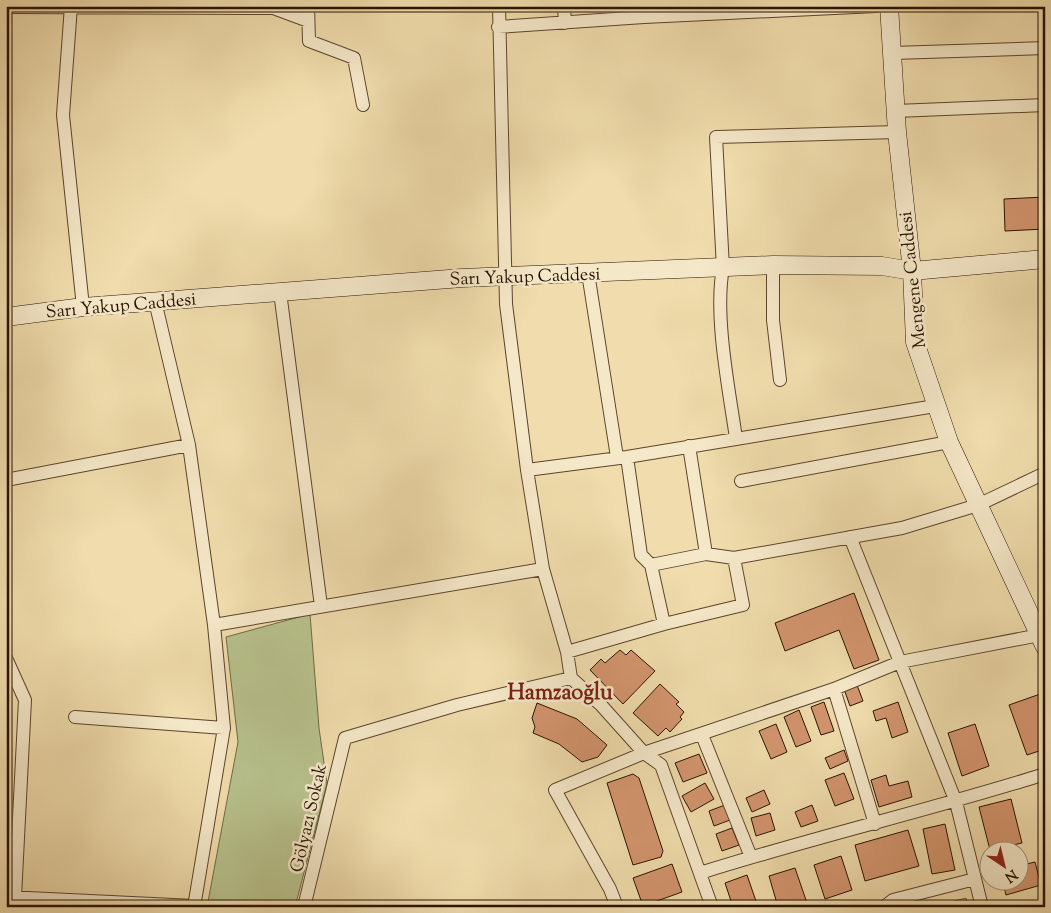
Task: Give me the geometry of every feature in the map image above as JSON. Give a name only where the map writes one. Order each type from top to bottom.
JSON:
[{"type":"street","points":[[308,6],[309,41],[354,58],[363,105]]},
{"type":"street","points":[[499,6],[506,304],[543,569],[567,652],[571,678],[601,705],[644,753],[661,765],[712,907]]},
{"type":"street","points":[[564,6],[565,23]]},
{"type":"street","points":[[498,27],[565,23],[643,12],[876,6]]},
{"type":"street","name":"Mengene Caddesi","points":[[889,6],[896,132],[912,271],[915,342],[935,406],[949,442],[1042,641]]},
{"type":"street","points":[[6,7],[273,7],[308,21]]},
{"type":"street","points":[[71,7],[63,115],[83,307]]},
{"type":"street","points":[[893,54],[1045,48]]},
{"type":"street","points":[[896,111],[1045,105]]},
{"type":"street","points":[[736,438],[723,340],[721,281],[723,268],[716,137],[896,132]]},
{"type":"street","name":"Sarı Yakup Caddesi","points":[[6,317],[83,307],[155,301],[505,276],[773,265],[882,266],[912,271],[1045,259]]},
{"type":"street","points":[[773,265],[773,320],[780,380]]},
{"type":"street","points":[[588,273],[642,555],[651,566],[664,624]]},
{"type":"street","points":[[280,292],[321,606]]},
{"type":"street","points":[[6,658],[24,700],[10,897],[194,906],[224,728],[214,625],[189,445],[155,301]]},
{"type":"street","points":[[528,470],[622,457],[935,406]]},
{"type":"street","points":[[741,481],[949,442]]},
{"type":"street","points":[[6,480],[189,445]]},
{"type":"street","points":[[690,446],[706,554]]},
{"type":"street","points":[[651,566],[706,554],[734,558],[902,528],[978,505],[1045,474]]},
{"type":"street","points":[[850,537],[956,802],[982,907]]},
{"type":"street","points":[[567,652],[664,624],[743,605],[734,558]]},
{"type":"street","points":[[214,625],[543,569]]},
{"type":"street","points":[[617,907],[610,889],[555,790],[644,753],[834,689],[900,662],[1042,641]]},
{"type":"street","name":"Gölyazı Sokak","points":[[304,907],[345,738],[457,705],[571,678]]},
{"type":"street","points":[[834,689],[875,824]]},
{"type":"street","points":[[75,717],[224,728]]},
{"type":"street","points":[[702,735],[751,857]]},
{"type":"street","points":[[700,872],[956,802],[1045,774]]},
{"type":"street","points":[[884,907],[893,900],[975,878]]},
{"type":"green space","points":[[310,614],[319,728],[327,784],[295,907],[207,907],[238,742],[226,637]]},
{"type":"green space","points":[[966,898],[968,907],[932,907]]},
{"type":"building","points":[[1045,197],[1045,229],[1005,231],[1004,199]]},
{"type":"building","points":[[854,593],[879,660],[854,669],[839,630],[785,651],[775,623]]},
{"type":"building","points":[[620,650],[626,655],[631,650],[655,671],[623,704],[590,670],[601,659],[605,663]]},
{"type":"building","points":[[660,684],[679,702],[676,704],[684,712],[680,717],[682,719],[670,732],[666,728],[658,736],[633,713]]},
{"type":"building","points":[[857,685],[863,701],[850,706],[844,689]]},
{"type":"building","points":[[1043,693],[1045,749],[1027,755],[1009,705]]},
{"type":"building","points":[[824,702],[834,731],[821,735],[811,707]]},
{"type":"building","points":[[898,702],[908,732],[892,738],[886,718],[876,721],[873,711]]},
{"type":"building","points":[[537,703],[577,719],[607,745],[598,757],[582,762],[559,744],[533,733],[535,727],[532,718]]},
{"type":"building","points":[[799,710],[811,741],[796,747],[784,717]]},
{"type":"building","points":[[776,724],[787,752],[771,759],[759,731]]},
{"type":"building","points":[[975,724],[989,766],[962,776],[948,733]]},
{"type":"building","points":[[844,750],[848,761],[830,769],[825,758]]},
{"type":"building","points":[[699,754],[707,773],[683,782],[675,763]]},
{"type":"building","points":[[844,773],[854,799],[835,806],[825,780]]},
{"type":"building","points":[[633,774],[639,778],[663,851],[661,857],[633,865],[607,783]]},
{"type":"building","points":[[886,775],[889,786],[908,781],[912,797],[879,807],[871,780]]},
{"type":"building","points":[[705,783],[714,799],[691,812],[682,796]]},
{"type":"building","points":[[764,790],[770,804],[752,812],[746,798]]},
{"type":"building","points":[[1011,799],[1021,840],[987,840],[979,807]]},
{"type":"building","points":[[725,805],[730,820],[714,826],[709,811]]},
{"type":"building","points":[[812,805],[818,821],[801,827],[795,812]]},
{"type":"building","points":[[770,813],[775,830],[756,836],[751,818]]},
{"type":"building","points":[[945,824],[955,870],[932,874],[923,829]]},
{"type":"building","points":[[732,828],[739,845],[722,851],[716,834]]},
{"type":"building","points":[[908,830],[919,866],[865,881],[855,845]]},
{"type":"building","points":[[841,856],[852,890],[825,899],[814,865]]},
{"type":"building","points":[[1035,862],[1041,885],[1028,889],[1028,864]]},
{"type":"building","points":[[672,864],[682,892],[643,906],[633,878]]},
{"type":"building","points":[[795,868],[808,906],[778,907],[769,876]]},
{"type":"building","points":[[747,875],[758,907],[733,907],[725,883]]},
{"type":"building","points":[[1005,890],[1024,890],[1006,895]]},
{"type":"district","name":"Hamzaoğlu","points":[[560,691]]}]
